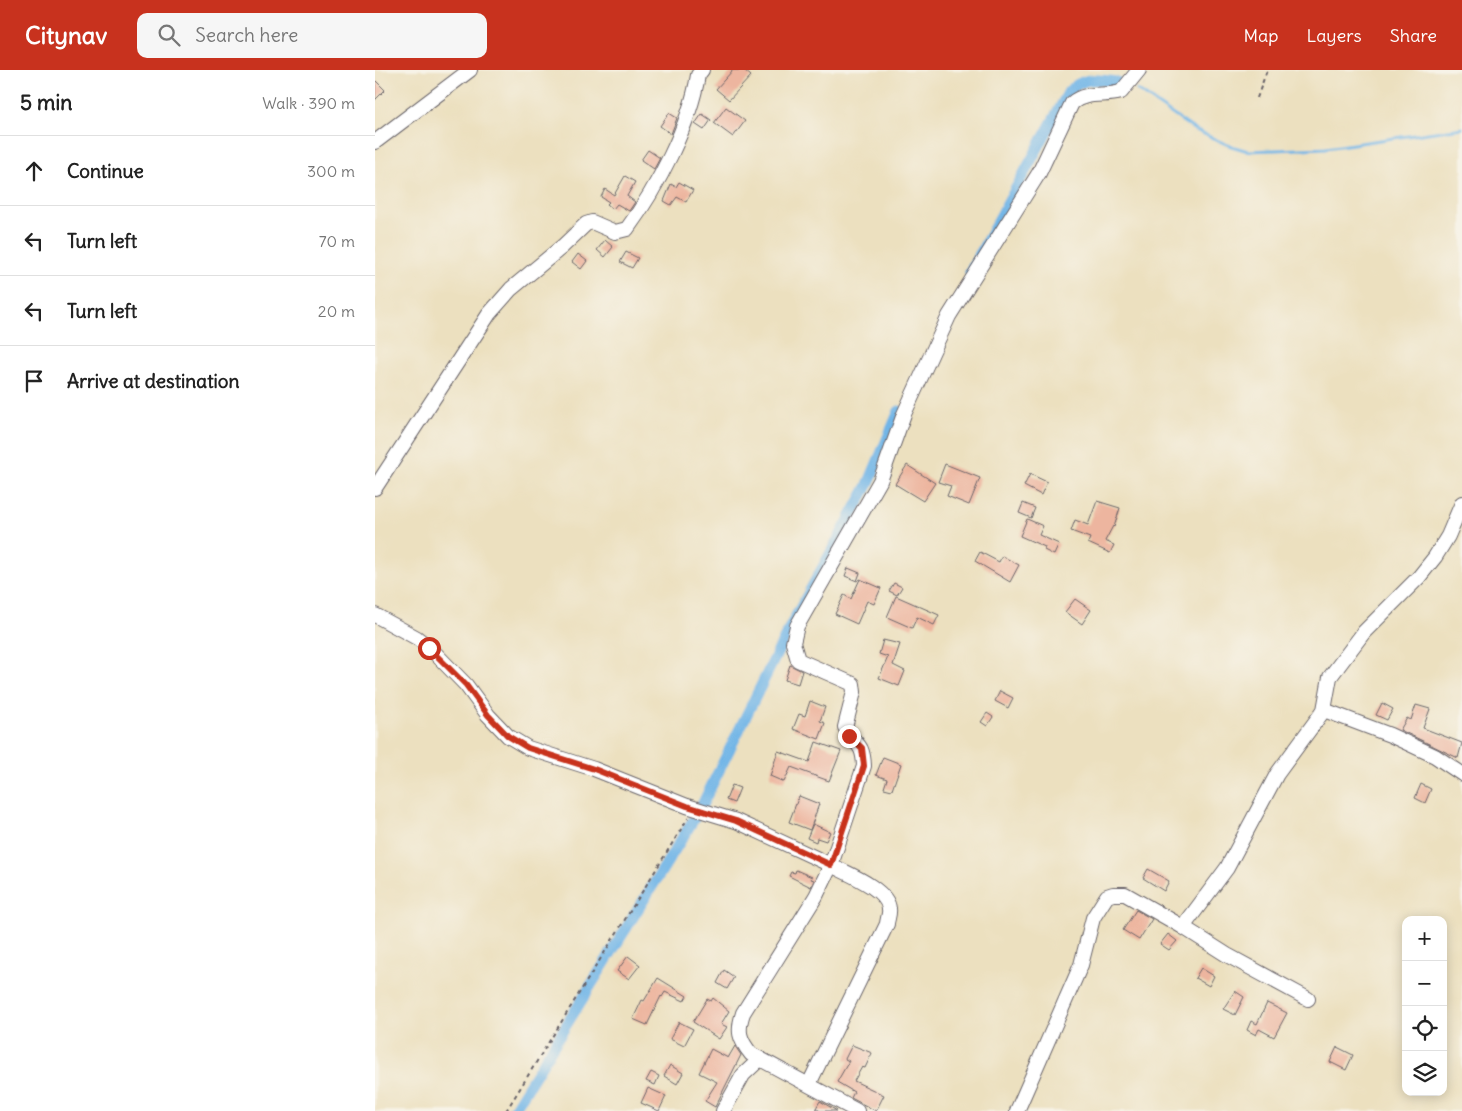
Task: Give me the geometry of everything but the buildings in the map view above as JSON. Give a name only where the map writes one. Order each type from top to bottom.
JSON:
[{"type":"street","points":[[375,142],[470,70]]},
{"type":"street","points":[[857,1111],[751,1054],[741,1042],[739,1034],[743,1013],[816,896],[831,865],[864,766],[862,748],[849,736],[845,727],[854,692],[853,684],[798,660],[793,643],[797,626],[880,481],[904,414],[949,316],[1039,173],[1072,103],[1087,95],[1121,92],[1139,70]]},
{"type":"street","points":[[375,488],[489,314],[511,289],[563,246],[586,224],[592,222],[615,232],[627,230],[669,159],[689,115],[699,72]]},
{"type":"street","points":[[1183,926],[1227,868],[1277,774],[1324,710],[1330,677],[1346,652],[1435,557],[1448,536],[1462,503]]},
{"type":"street","points":[[375,615],[417,638],[429,648],[466,685],[488,715],[508,736],[528,748],[594,769],[695,808],[736,821],[831,865],[878,892],[887,900],[889,909],[887,924],[809,1084]]},
{"type":"street","points":[[1324,710],[1390,735],[1435,756],[1462,774]]},
{"type":"street","points":[[1017,1111],[1078,972],[1093,918],[1107,896],[1125,894],[1183,926],[1227,955],[1307,999]]},
{"type":"street","points":[[723,1111],[743,1075],[760,1059]]},
{"type":"path","points":[[1257,98],[1267,70]]},
{"type":"path","points":[[506,1111],[695,808]]},
{"type":"waterway","points":[[970,272],[1069,91],[1080,83],[1091,80],[1117,82]]},
{"type":"waterway","points":[[1137,90],[1195,130],[1228,145],[1248,151],[1326,148],[1462,128]]},
{"type":"waterway","points":[[702,805],[791,625],[867,487],[899,411]]},
{"type":"waterway","points":[[513,1111],[697,814]]},
{"type":"route","points":[[429,648],[466,685],[488,715],[508,736],[528,748],[594,769],[687,806],[736,821],[831,865],[864,766],[862,748],[849,736]]}]
